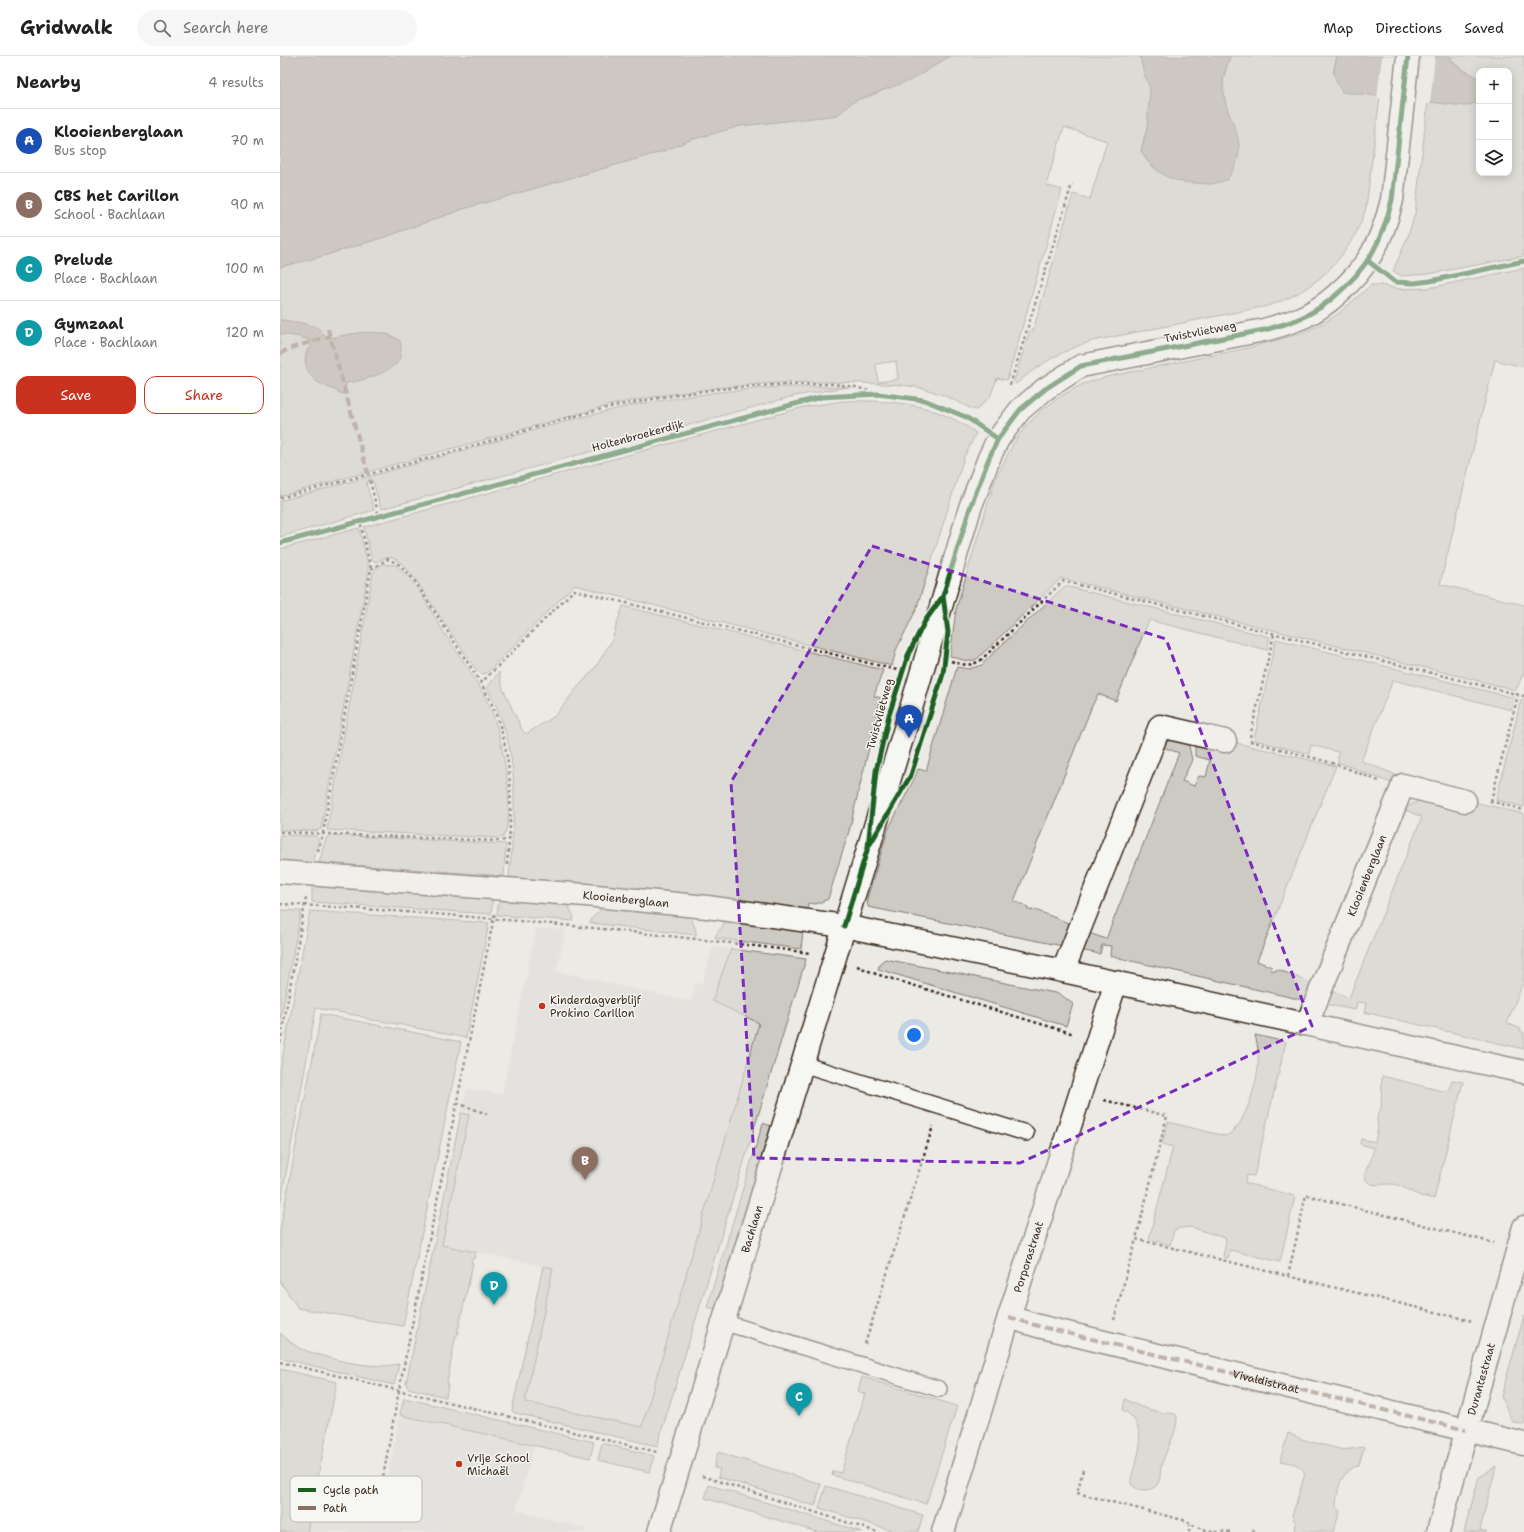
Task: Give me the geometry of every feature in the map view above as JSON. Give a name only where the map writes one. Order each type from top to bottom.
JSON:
[{"type":"street","name":"Twistvlietweg","points":[[844,926],[921,676],[970,508],[998,439],[1020,410],[1044,389],[1082,366],[1264,330],[1289,323],[1327,303],[1359,274],[1368,261],[1383,230],[1392,200],[1408,56]]},
{"type":"street","points":[[1063,970],[1160,726],[1225,742]]},
{"type":"street","points":[[1402,790],[1403,786],[1465,801]]},
{"type":"street","name":"Klooienberglaan","points":[[1307,1024],[1402,790]]},
{"type":"street","name":"Klooienberglaan","points":[[280,872],[505,888],[707,907],[844,926],[1063,970],[1524,1072]]},
{"type":"street","name":"Bachlaan","points":[[659,1532],[844,926]]},
{"type":"street","name":"Porporastraat","points":[[943,1532],[1009,1318],[1116,982]]},
{"type":"street","name":"Durantestraat","points":[[1438,1532],[1524,1227]]},
{"type":"street","name":"Vivaldistraat","points":[[1009,1318],[1288,1388],[1524,1444]]},
{"type":"lane","points":[[802,1064],[1026,1133]]},
{"type":"lane","points":[[723,1322],[939,1389]]},
{"type":"path","points":[[1008,390],[1072,184]]},
{"type":"path","points":[[280,498],[448,453],[568,418],[662,397],[775,385],[833,384],[856,387],[878,394]]},
{"type":"path","points":[[863,395],[884,394]]},
{"type":"path","points":[[370,482],[379,517]]},
{"type":"path","points":[[372,518],[386,514]]},
{"type":"path","points":[[353,523],[366,520]]},
{"type":"path","points":[[280,1043],[305,905],[323,833],[371,569],[360,521]]},
{"type":"path","points":[[371,569],[388,559],[400,565],[414,580],[481,683],[496,713],[504,743],[512,796],[510,839],[505,888],[496,897],[494,919],[399,1390],[383,1476]]},
{"type":"path","points":[[945,659],[963,665],[975,664],[1063,581],[1524,696]]},
{"type":"path","points":[[481,683],[574,590],[921,676]]},
{"type":"path","points":[[1249,741],[1274,634]]},
{"type":"path","points":[[1491,802],[1518,695]]},
{"type":"path","points":[[1225,742],[1233,738],[1249,741],[1336,764],[1402,790]]},
{"type":"path","points":[[1465,801],[1475,798],[1524,810]]},
{"type":"path","points":[[280,832],[499,841],[510,839]]},
{"type":"path","points":[[280,904],[494,919],[703,939],[834,957],[876,974],[1097,1042]]},
{"type":"path","points":[[1080,1094],[1167,1116],[1108,1343]]},
{"type":"path","points":[[457,1103],[487,1114]]},
{"type":"path","points":[[859,1364],[939,1106]]},
{"type":"path","points":[[1288,1276],[1306,1195],[1518,1248]]},
{"type":"path","points":[[1136,1239],[1495,1326]]},
{"type":"path","points":[[280,1362],[399,1390],[680,1463],[877,1532]]},
{"type":"path","points":[[1083,1470],[1077,1493],[1187,1522],[1190,1525],[1217,1532],[1223,1530],[1230,1532]]},
{"type":"path","points":[[1188,1532],[1190,1525]]},
{"type":"highlighted area","points":[[872,546],[1166,639],[1312,1026],[1020,1163],[754,1158],[731,782]]},
{"type":"shaded area","points":[[280,56],[950,56],[911,80],[851,103],[838,115],[740,126],[690,140],[664,151],[463,209],[388,236],[323,256],[280,267]]},
{"type":"shaded area","points":[[950,56],[1140,56],[1144,74],[1150,88],[1147,129],[1141,151],[1147,161],[1163,175],[1186,182],[1212,184],[1229,117],[1225,100],[1223,80],[1230,56],[1337,56],[1333,72],[1380,96],[1366,208],[1351,242],[1341,256],[1329,270],[1301,292],[1267,306],[1092,341],[1052,358],[1016,384],[1014,381],[1030,331],[1033,331],[1073,194],[1090,199],[1107,141],[1064,127],[1046,185],[1062,190],[1007,380],[997,378],[990,397],[976,410],[945,396],[917,387],[830,382],[798,382],[735,386],[672,394],[610,405],[280,496],[280,334],[310,340],[312,345],[307,350],[305,363],[320,383],[343,394],[346,383],[373,376],[397,363],[401,346],[400,341],[391,335],[382,333],[359,333],[329,338],[323,335],[316,328],[297,322],[280,320],[280,267],[323,256],[388,236],[463,209],[664,151],[690,140],[740,126],[838,115],[851,103],[859,99],[868,97],[923,73]],"holes":[[[896,361],[898,379],[878,382],[876,364]]]},
{"type":"shaded area","points":[[1140,56],[1230,56],[1224,77],[1223,89],[1224,98],[1239,142],[1239,155],[1237,163],[1227,180],[1212,184],[1182,182],[1169,178],[1150,164],[1141,151],[1147,129],[1150,88],[1144,74]]},
{"type":"shaded area","points":[[1337,56],[1450,56],[1454,64],[1476,77],[1476,103],[1465,106],[1342,92],[1335,75]]},
{"type":"shaded area","points":[[1450,56],[1524,56],[1524,256],[1428,274],[1402,276],[1393,271],[1408,236],[1415,214],[1428,102],[1465,106],[1476,103],[1476,176],[1512,176],[1512,68],[1476,68],[1476,77],[1453,61]]},
{"type":"shaded area","points":[[1524,268],[1524,367],[1495,360],[1440,584],[1524,605],[1524,672],[1516,690],[1061,578],[977,659],[967,661],[950,656],[956,609],[995,480],[1013,444],[1024,428],[1042,410],[1061,396],[1083,384],[1106,377],[1248,348],[1302,333],[1338,314],[1371,285],[1400,289],[1429,288]]},
{"type":"shaded area","points":[[280,320],[311,325],[319,329],[324,336],[329,338],[364,332],[382,333],[397,339],[400,342],[400,358],[397,363],[386,371],[366,379],[346,383],[343,394],[314,380],[306,366],[306,355],[312,345],[310,340],[280,334]]},
{"type":"shaded area","points":[[781,387],[848,387],[794,396],[381,509],[373,481],[366,483],[374,510],[280,537],[280,501],[570,420],[637,404],[718,392]]},
{"type":"shaded area","points":[[843,401],[879,401],[913,405],[945,415],[976,433],[964,457],[916,610],[896,650],[892,666],[574,585],[487,673],[482,674],[477,671],[413,576],[405,567],[393,558],[383,559],[376,562],[372,560],[364,527],[804,407]]},
{"type":"shaded area","points":[[359,528],[368,564],[368,574],[321,829],[315,831],[280,830],[280,549]]},
{"type":"shaded area","points":[[383,564],[396,565],[411,579],[471,673],[493,715],[497,726],[507,777],[509,813],[507,827],[503,837],[327,830],[373,573],[376,568]]},
{"type":"shaded area","points":[[1065,586],[1270,637],[1267,650],[1149,620],[1116,701],[1098,694],[1014,901],[1028,907],[1027,909],[1032,911],[1033,909],[1071,924],[1063,946],[868,907],[867,899],[888,830],[918,769],[926,771],[957,667],[969,669],[982,665]]},
{"type":"shaded area","points":[[623,606],[883,670],[874,696],[881,698],[849,831],[828,899],[816,904],[808,903],[807,911],[706,897],[509,877],[514,804],[511,756],[506,733],[498,710],[487,688],[499,672],[503,689],[522,730],[526,734],[555,716],[595,668],[611,642]]},
{"type":"shaded area","points":[[1276,639],[1514,698],[1511,710],[1393,680],[1361,761],[1394,774],[1391,783],[1338,762],[1338,752],[1311,745],[1309,754],[1254,740]]},
{"type":"shaded area","points":[[1521,700],[1524,700],[1524,807],[1496,800]]},
{"type":"shaded area","points":[[1175,738],[1188,741],[1192,760],[1182,781],[1194,786],[1199,776],[1206,777],[1210,760],[1195,756],[1195,743],[1230,751],[1232,742],[1336,766],[1257,961],[1272,967],[1271,970],[1276,971],[1277,969],[1314,984],[1307,1001],[1110,956],[1111,946],[1102,945],[1100,954],[1080,950],[1086,932],[1106,939],[1179,753],[1160,746]]},
{"type":"shaded area","points":[[1422,799],[1472,811],[1474,802],[1524,814],[1524,980],[1507,1023],[1521,1029],[1520,1031],[1524,1033],[1524,1049],[1364,1012],[1366,1003],[1357,1002],[1355,1010],[1324,1004],[1330,990],[1349,998],[1422,817],[1403,809]]},
{"type":"shaded area","points":[[280,835],[316,836],[319,840],[312,863],[280,862]]},
{"type":"shaded area","points":[[331,835],[506,844],[504,876],[319,863],[326,838]]},
{"type":"shaded area","points":[[312,884],[493,897],[491,914],[312,902]]},
{"type":"shaded area","points":[[499,897],[569,903],[569,907],[574,917],[573,921],[497,915]]},
{"type":"shaded area","points":[[601,907],[692,917],[696,935],[590,923]]},
{"type":"shaded area","points":[[280,910],[301,911],[280,1023]]},
{"type":"shaded area","points":[[310,911],[489,923],[466,1038],[316,1008],[280,1206],[280,1071]]},
{"type":"shaded area","points":[[724,921],[803,932],[801,949],[715,938],[723,926]]},
{"type":"shaded area","points":[[536,928],[566,930],[556,971],[691,1002],[696,983],[702,984],[713,947],[731,949],[712,1001],[759,1023],[642,1427],[525,1402],[553,1268],[442,1245],[469,1115],[461,1113],[467,1089],[502,1094]]},
{"type":"shaded area","points":[[731,949],[806,959],[657,1446],[515,1413],[512,1411],[543,1266],[553,1268],[525,1402],[642,1427],[759,1023],[712,1001]]},
{"type":"shaded area","points":[[885,959],[1060,994],[1073,1004],[1066,1026],[878,969],[880,963]]},
{"type":"shaded area","points":[[321,1014],[461,1042],[403,1326],[298,1308],[280,1281],[280,1230]]},
{"type":"shaded area","points":[[1255,1035],[1286,1042],[1254,1176],[1247,1175],[1245,1183],[1295,1196],[1280,1262],[1230,1250],[1228,1258],[1223,1257],[1226,1242],[1225,1238],[1191,1227],[1174,1230],[1170,1245],[1149,1239],[1173,1147],[1162,1144],[1168,1122],[1225,1136],[1232,1132],[1244,1116],[1255,1083],[1257,1074],[1258,1046]]},
{"type":"shaded area","points":[[1382,1076],[1442,1091],[1450,1089],[1452,1080],[1463,1082],[1434,1199],[1418,1195],[1396,1185],[1373,1184],[1367,1181],[1365,1177],[1365,1172],[1371,1160],[1374,1148],[1360,1144],[1361,1139],[1375,1142],[1378,1129],[1377,1118],[1381,1109]]},
{"type":"shaded area","points":[[461,1113],[469,1115],[442,1245],[476,1252],[474,1259],[472,1258],[471,1262],[473,1263],[455,1339],[446,1397],[408,1388],[406,1384]]},
{"type":"shaded area","points":[[763,1123],[771,1126],[715,1309],[707,1307]]},
{"type":"shaded area","points":[[1524,1316],[1524,1425],[1513,1422],[1501,1397]]},
{"type":"shaded area","points":[[280,1333],[299,1348],[322,1356],[375,1366],[399,1364],[394,1385],[280,1358]]},
{"type":"shaded area","points":[[280,1369],[337,1382],[318,1476],[290,1476],[290,1522],[309,1522],[307,1532],[280,1532]]},
{"type":"shaded area","points":[[862,1377],[957,1406],[926,1504],[832,1475],[833,1471],[841,1473],[865,1394],[858,1391]]},
{"type":"shaded area","points":[[404,1398],[594,1442],[590,1458],[400,1415]]},
{"type":"shaded area","points":[[1125,1399],[1143,1408],[1175,1414],[1177,1416],[1175,1429],[1161,1467],[1159,1481],[1153,1488],[1141,1490],[1133,1487],[1131,1484],[1139,1450],[1140,1436],[1135,1421],[1131,1415],[1123,1410]]},
{"type":"shaded area","name":"Vrije School Michaël","points":[[400,1415],[534,1446],[516,1510],[584,1529],[583,1532],[307,1532],[309,1522],[422,1522],[422,1476],[388,1476]]},
{"type":"shaded area","points":[[1288,1433],[1304,1440],[1343,1450],[1364,1447],[1359,1465],[1348,1472],[1341,1480],[1336,1505],[1340,1512],[1333,1532],[1295,1532],[1296,1523],[1292,1516],[1305,1474],[1298,1466],[1292,1463],[1280,1461]]},
{"type":"shaded area","points":[[602,1443],[654,1456],[649,1472],[598,1460]]},
{"type":"shaded area","points":[[718,1452],[821,1484],[815,1506],[718,1477],[720,1469],[714,1468]]},
{"type":"shaded area","points":[[1496,1466],[1480,1530],[1487,1532],[1464,1532],[1479,1477]]},
{"type":"shaded area","points":[[709,1485],[862,1532],[817,1532],[705,1498]]},
{"type":"shaded area","points":[[826,1486],[923,1515],[918,1532],[897,1532],[819,1508]]},
{"type":"pier","points":[[1382,56],[1435,56],[1430,104],[1377,98]]},
{"type":"marked path","points":[[328,329],[370,481]]},
{"type":"marked path","points":[[280,354],[288,349],[330,336]]},
{"type":"marked path","points":[[1009,1317],[1038,1326],[1466,1430]]},
{"type":"cycle path","points":[[844,926],[868,847],[876,771],[889,715],[908,655],[925,621],[943,596],[970,508],[998,439],[1020,410],[1045,389],[1081,366],[1264,330],[1281,325],[1297,320],[1314,311],[1347,286],[1372,253],[1384,228],[1392,200],[1408,56]]},
{"type":"cycle path","points":[[1368,261],[1395,282],[1414,283],[1524,261]]},
{"type":"cycle path","name":"Holtenbroekerdijk","points":[[280,543],[821,397],[878,394],[924,400],[966,417],[998,439]]},
{"type":"cycle path","points":[[870,844],[911,775],[943,674],[948,632],[943,596]]},
{"type":"place","name":"Klooienberglaan","points":[[909,738]]},
{"type":"place","name":"Kinderdagverblijf Prokino Carillon","points":[[542,1006]]},
{"type":"place","name":"CBS het Carillon","points":[[585,1180]]},
{"type":"place","name":"Gymzaal","points":[[494,1305]]},
{"type":"place","name":"Prelude","points":[[799,1416]]},
{"type":"place","name":"Vrije School Michaël","points":[[459,1464]]}]
